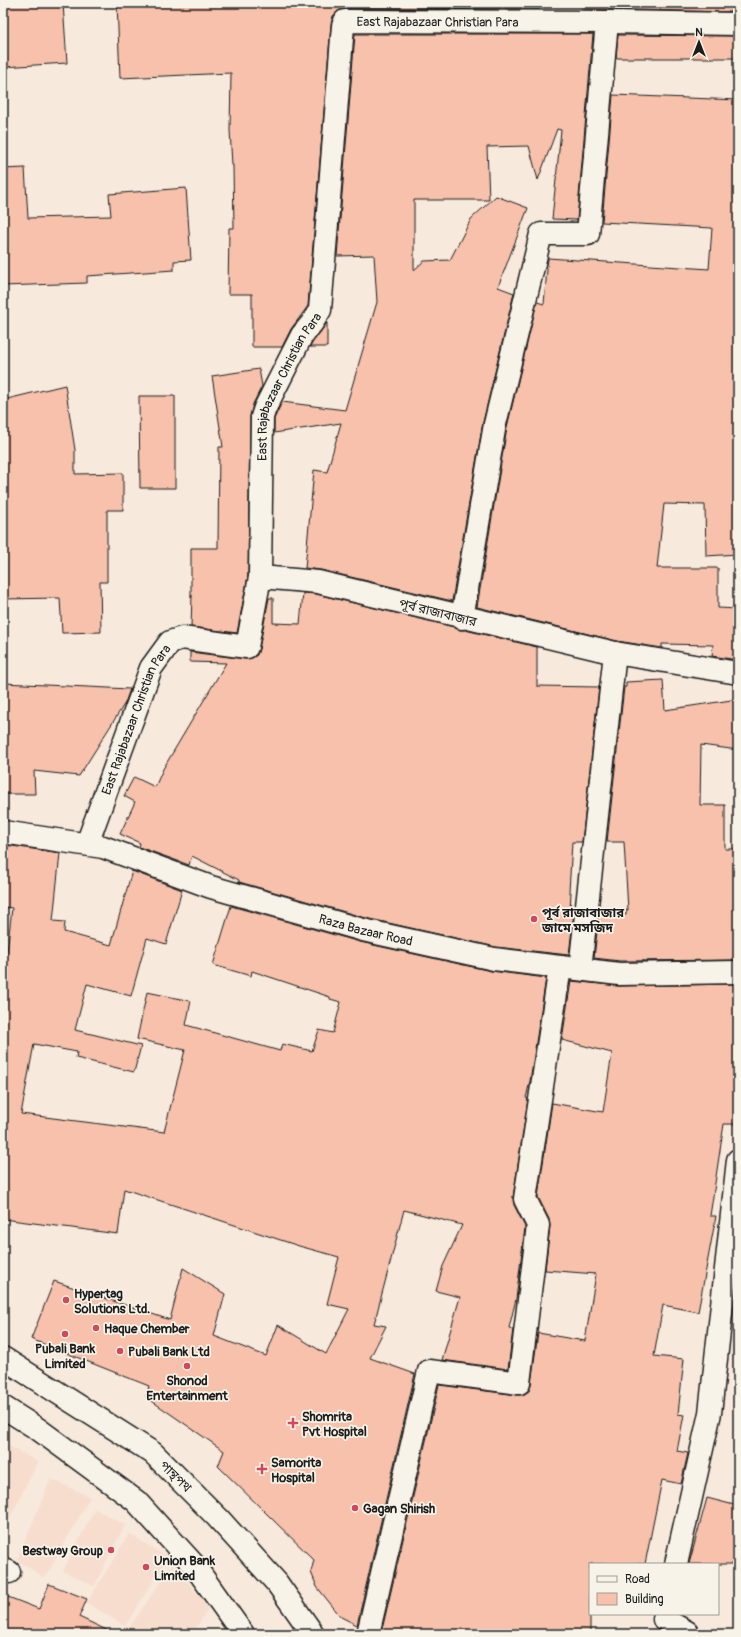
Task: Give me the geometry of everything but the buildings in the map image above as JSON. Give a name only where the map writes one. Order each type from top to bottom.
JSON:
[{"type":"street","name":"East Rajabazaar Christian Para","points":[[87,844],[151,668],[170,642],[182,638],[247,647],[260,577],[262,417],[265,408],[302,336],[320,310],[342,34],[345,21],[738,24]]},
{"type":"street","points":[[462,618],[495,424],[541,234],[588,234],[607,22]]},
{"type":"street","name":"পূর্ব রাজাবাজার","points":[[260,577],[318,582],[462,618],[615,653],[738,673]]},
{"type":"street","points":[[368,1634],[429,1371],[519,1383],[538,1225],[525,1199],[570,968],[615,653]]},
{"type":"street","name":"Raza Bazaar Road","points":[[3,832],[103,847],[211,887],[364,930],[494,959],[619,974],[738,972]]},
{"type":"street","points":[[676,1563],[710,1414],[738,1160]]},
{"type":"street","name":"পান্থপথ","points":[[3,1358],[152,1453],[218,1518],[277,1583],[313,1634]]},
{"type":"street","points":[[3,1407],[38,1429],[136,1501],[194,1565],[243,1634]]},
{"type":"street","points":[[665,1615],[664,1619],[687,1632],[687,1634]]},
{"type":"shaded area","points":[[3,1443],[38,1462],[3,1531]]},
{"type":"shaded area","points":[[51,1479],[90,1497],[45,1578],[17,1560]]},
{"type":"shaded area","points":[[95,1509],[125,1525],[94,1586],[63,1571]]},
{"type":"shaded area","points":[[129,1534],[168,1557],[125,1626],[87,1603]]},
{"type":"shaded area","points":[[173,1565],[209,1607],[192,1634],[137,1634],[128,1629]]},
{"type":"place","name":"পূর্ব রাজাবাজার জামে মসজিদ","points":[[534,919]]},
{"type":"place","name":"Hypertag Solutions Ltd.","points":[[66,1300]]},
{"type":"place","name":"Haque Chember","points":[[96,1328]]},
{"type":"place","name":"Pubali Bank Limited","points":[[65,1334]]},
{"type":"place","name":"Pubali Bank Ltd","points":[[120,1351]]},
{"type":"place","name":"Shonod Entertainment","points":[[187,1366]]},
{"type":"place","name":"Shomrita Pvt Hospital","points":[[293,1423]]},
{"type":"place","name":"Samorita Hospital","points":[[262,1469]]},
{"type":"place","name":"Gagan Shirish","points":[[355,1508]]},
{"type":"place","name":"Bestway Group","points":[[111,1550]]},
{"type":"place","name":"Union Bank Limited","points":[[146,1567]]}]
